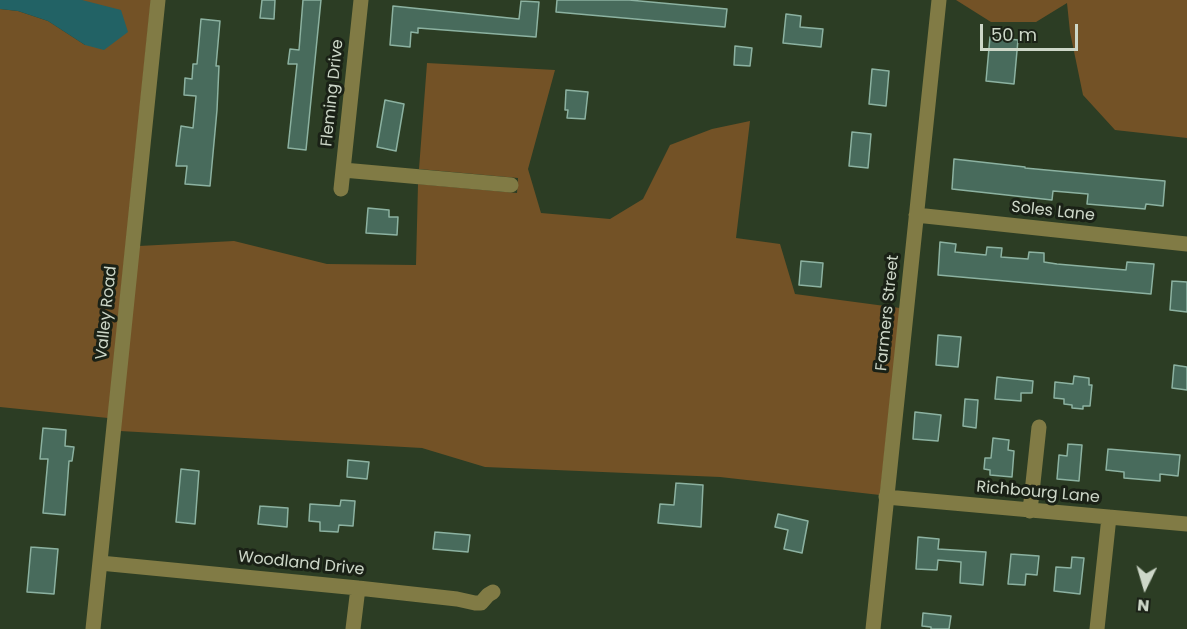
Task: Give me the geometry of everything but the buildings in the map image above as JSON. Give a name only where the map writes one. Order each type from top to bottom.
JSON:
[{"type":"street","name":"Valley Road","points":[[93,629],[158,0]]},
{"type":"street","name":"Fleming Drive","points":[[341,189],[361,0]]},
{"type":"street","name":"Farmers Street","points":[[873,629],[939,0]]},
{"type":"street","points":[[343,170],[511,185]]},
{"type":"street","name":"Soles Lane","points":[[916,215],[1187,244]]},
{"type":"street","points":[[1030,511],[1039,427]]},
{"type":"street","name":"Richbourg Lane","points":[[886,497],[1187,525]]},
{"type":"street","points":[[1097,629],[1109,517]]},
{"type":"street","name":"Woodland Drive","points":[[100,563],[358,588],[475,603],[481,603],[493,592]]},
{"type":"street","points":[[353,629],[358,588]]},
{"type":"shaded area","points":[[82,0],[151,0],[108,418],[0,407],[0,9],[18,11],[48,21],[85,45]]},
{"type":"shaded area","points":[[956,0],[1187,0],[1187,138],[1115,130],[1083,95],[1070,32],[1067,3],[1036,22],[991,22]]},
{"type":"shaded area","points":[[427,63],[555,70],[528,169],[541,213],[610,219],[643,199],[670,145],[712,129],[750,121],[736,238],[780,244],[795,294],[900,308],[880,495],[720,477],[485,467],[422,448],[120,431],[139,246],[234,241],[327,264],[416,265],[418,184],[517,193],[518,178],[419,169]]},
{"type":"water","points":[[0,0],[82,0],[121,10],[128,32],[104,50],[85,45],[48,21],[18,11],[0,9]]}]
